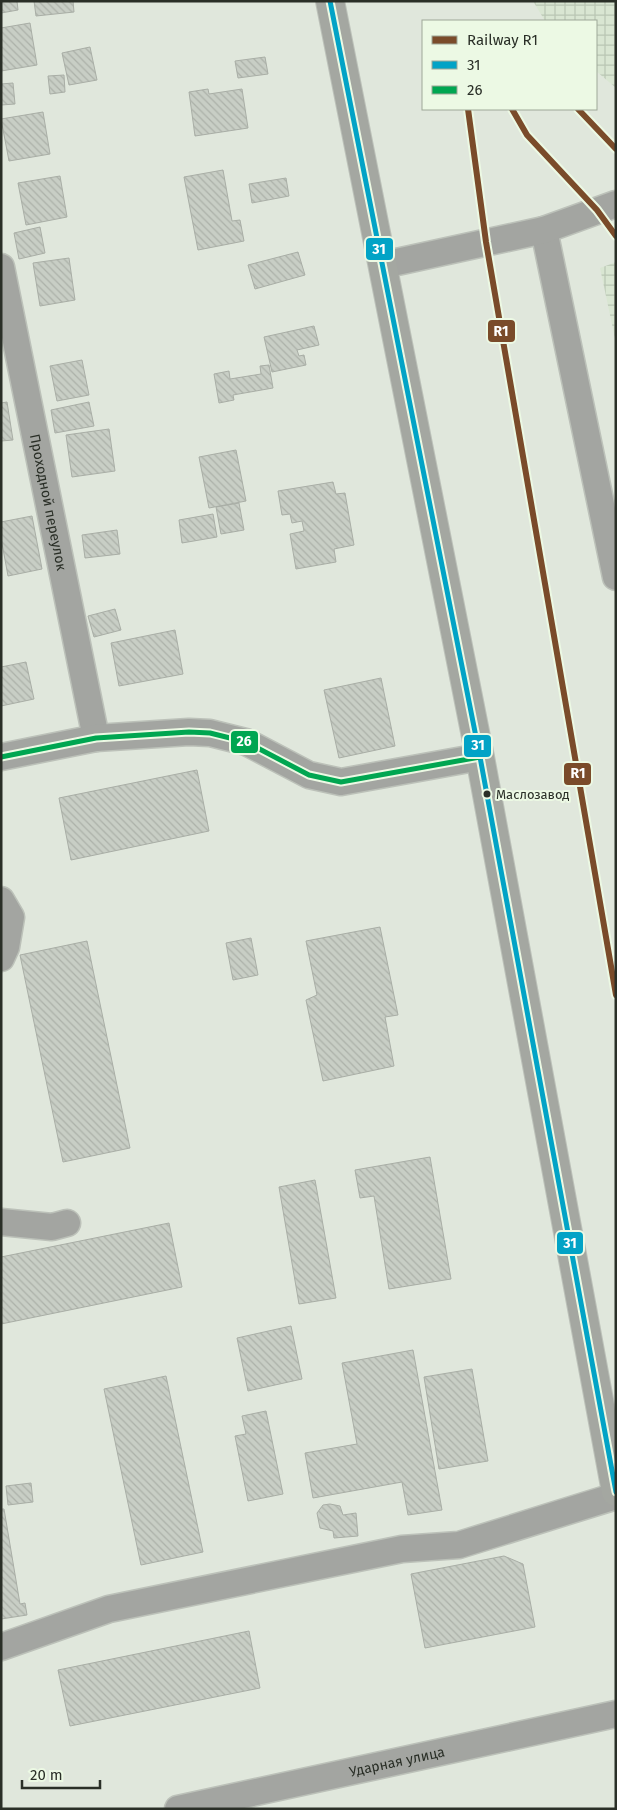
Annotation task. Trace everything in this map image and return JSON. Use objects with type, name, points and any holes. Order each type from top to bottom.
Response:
[{"type":"main road","points":[[330,1],[480,757],[616,1494]]},
{"type":"street","points":[[382,265],[544,230],[616,204]]},
{"type":"street","points":[[544,230],[616,577]]},
{"type":"street","name":"Проходной переулок","points":[[1,267],[96,738]]},
{"type":"street","points":[[1,757],[96,738],[189,732],[210,733],[246,742],[309,775],[342,782],[480,757]]},
{"type":"street","points":[[1,900],[11,917],[6,947],[1,958]]},
{"type":"street","points":[[1,1222],[52,1227],[67,1223]]},
{"type":"street","points":[[1,1647],[109,1609],[402,1549],[459,1544],[616,1494]]},
{"type":"street","name":"Ударная улица","points":[[178,1809],[616,1714]]},
{"type":"shaded area","points":[[533,1],[616,1],[616,88],[597,72],[597,20],[544,20]]},
{"type":"shaded area","points":[[616,262],[616,343],[600,268]]},
{"type":"building","points":[[1,1],[17,1],[18,10],[1,13]]},
{"type":"building","points":[[34,1],[73,1],[74,12],[36,16]]},
{"type":"building","points":[[30,23],[37,65],[1,71],[1,28]]},
{"type":"building","points":[[90,47],[97,80],[69,85],[62,53]]},
{"type":"building","points":[[265,57],[268,74],[238,78],[235,61]]},
{"type":"building","points":[[64,75],[65,92],[50,94],[48,76]]},
{"type":"building","points":[[13,83],[15,104],[1,105],[1,84]]},
{"type":"building","points":[[208,89],[209,94],[242,89],[248,128],[195,136],[189,92]]},
{"type":"building","points":[[43,112],[50,154],[9,161],[1,119]]},
{"type":"building","points":[[223,170],[232,221],[240,220],[244,241],[198,250],[184,177]]},
{"type":"building","points":[[60,176],[67,217],[26,225],[18,183]]},
{"type":"building","points":[[286,178],[289,196],[252,203],[249,184]]},
{"type":"building","points":[[40,227],[45,253],[19,259],[14,233]]},
{"type":"building","points":[[298,252],[305,275],[255,289],[248,265]]},
{"type":"building","points":[[69,258],[75,300],[40,306],[33,263]]},
{"type":"building","points":[[314,326],[319,345],[297,350],[299,356],[304,355],[306,365],[272,372],[264,337]]},
{"type":"building","points":[[82,360],[89,395],[57,401],[50,366]]},
{"type":"building","points":[[269,365],[273,388],[233,395],[234,400],[219,403],[214,374],[229,371],[230,379],[261,374],[260,366]]},
{"type":"building","points":[[7,402],[13,440],[1,441],[1,403]]},
{"type":"building","points":[[89,402],[94,426],[55,433],[51,410]]},
{"type":"building","points":[[109,429],[115,471],[72,477],[66,435]]},
{"type":"building","points":[[236,450],[246,501],[209,508],[199,457]]},
{"type":"building","points":[[333,482],[336,494],[345,493],[354,545],[334,549],[336,562],[296,569],[290,534],[304,531],[302,521],[292,523],[290,514],[282,515],[278,491]]},
{"type":"building","points":[[239,503],[244,530],[221,534],[216,507]]},
{"type":"building","points":[[213,514],[217,537],[182,543],[179,520]]},
{"type":"building","points":[[32,516],[42,569],[8,576],[1,538],[1,522]]},
{"type":"building","points":[[117,530],[120,554],[85,558],[82,535]]},
{"type":"building","points":[[115,609],[121,630],[94,637],[88,616]]},
{"type":"building","points":[[175,630],[183,674],[119,686],[111,643]]},
{"type":"building","points":[[26,662],[34,699],[1,706],[1,667]]},
{"type":"building","points":[[381,678],[395,746],[339,758],[324,690]]},
{"type":"building","points":[[197,770],[209,831],[71,860],[59,798]]},
{"type":"building","points":[[380,927],[398,1015],[385,1017],[394,1066],[323,1081],[306,1000],[317,995],[306,941]]},
{"type":"building","points":[[251,938],[258,975],[233,980],[226,943]]},
{"type":"building","points":[[87,941],[130,1148],[63,1162],[20,955]]},
{"type":"building","points":[[430,1157],[451,1279],[389,1289],[374,1196],[360,1198],[355,1170]]},
{"type":"building","points":[[315,1180],[336,1298],[299,1304],[279,1187]]},
{"type":"building","points":[[169,1223],[182,1287],[1,1324],[1,1257]]},
{"type":"building","points":[[291,1326],[302,1379],[248,1391],[237,1338]]},
{"type":"building","points":[[413,1350],[442,1510],[408,1515],[402,1482],[313,1498],[305,1453],[357,1444],[342,1363]]},
{"type":"building","points":[[472,1369],[488,1461],[439,1469],[424,1377]]},
{"type":"building","points":[[166,1376],[203,1552],[141,1565],[104,1389]]},
{"type":"building","points":[[266,1411],[283,1494],[248,1501],[235,1436],[246,1434],[242,1416]]},
{"type":"building","points":[[31,1483],[33,1502],[8,1505],[6,1486]]},
{"type":"building","points":[[323,1505],[340,1506],[343,1515],[356,1513],[358,1536],[334,1538],[333,1531],[320,1528],[317,1513]]},
{"type":"building","points":[[1,1509],[4,1509],[20,1604],[25,1603],[27,1615],[1,1619]]},
{"type":"building","points":[[504,1556],[523,1564],[535,1627],[425,1648],[411,1574]]},
{"type":"building","points":[[249,1631],[260,1688],[70,1726],[58,1670]]},
{"type":"rail line","name":"R1","points":[[468,110],[486,242],[616,995]]},
{"type":"rail line","name":"R1","points":[[513,110],[527,135],[597,210],[616,236]]},
{"type":"rail line","name":"R1","points":[[579,110],[616,149]]},
{"type":"transit line","name":"31","points":[[330,1],[480,757],[616,1492]]},
{"type":"transit line","name":"26","points":[[1,757],[96,738],[189,732],[210,733],[246,742],[309,775],[341,782],[480,757]]},
{"type":"place","name":"Маслозавод","points":[[487,794]]}]
